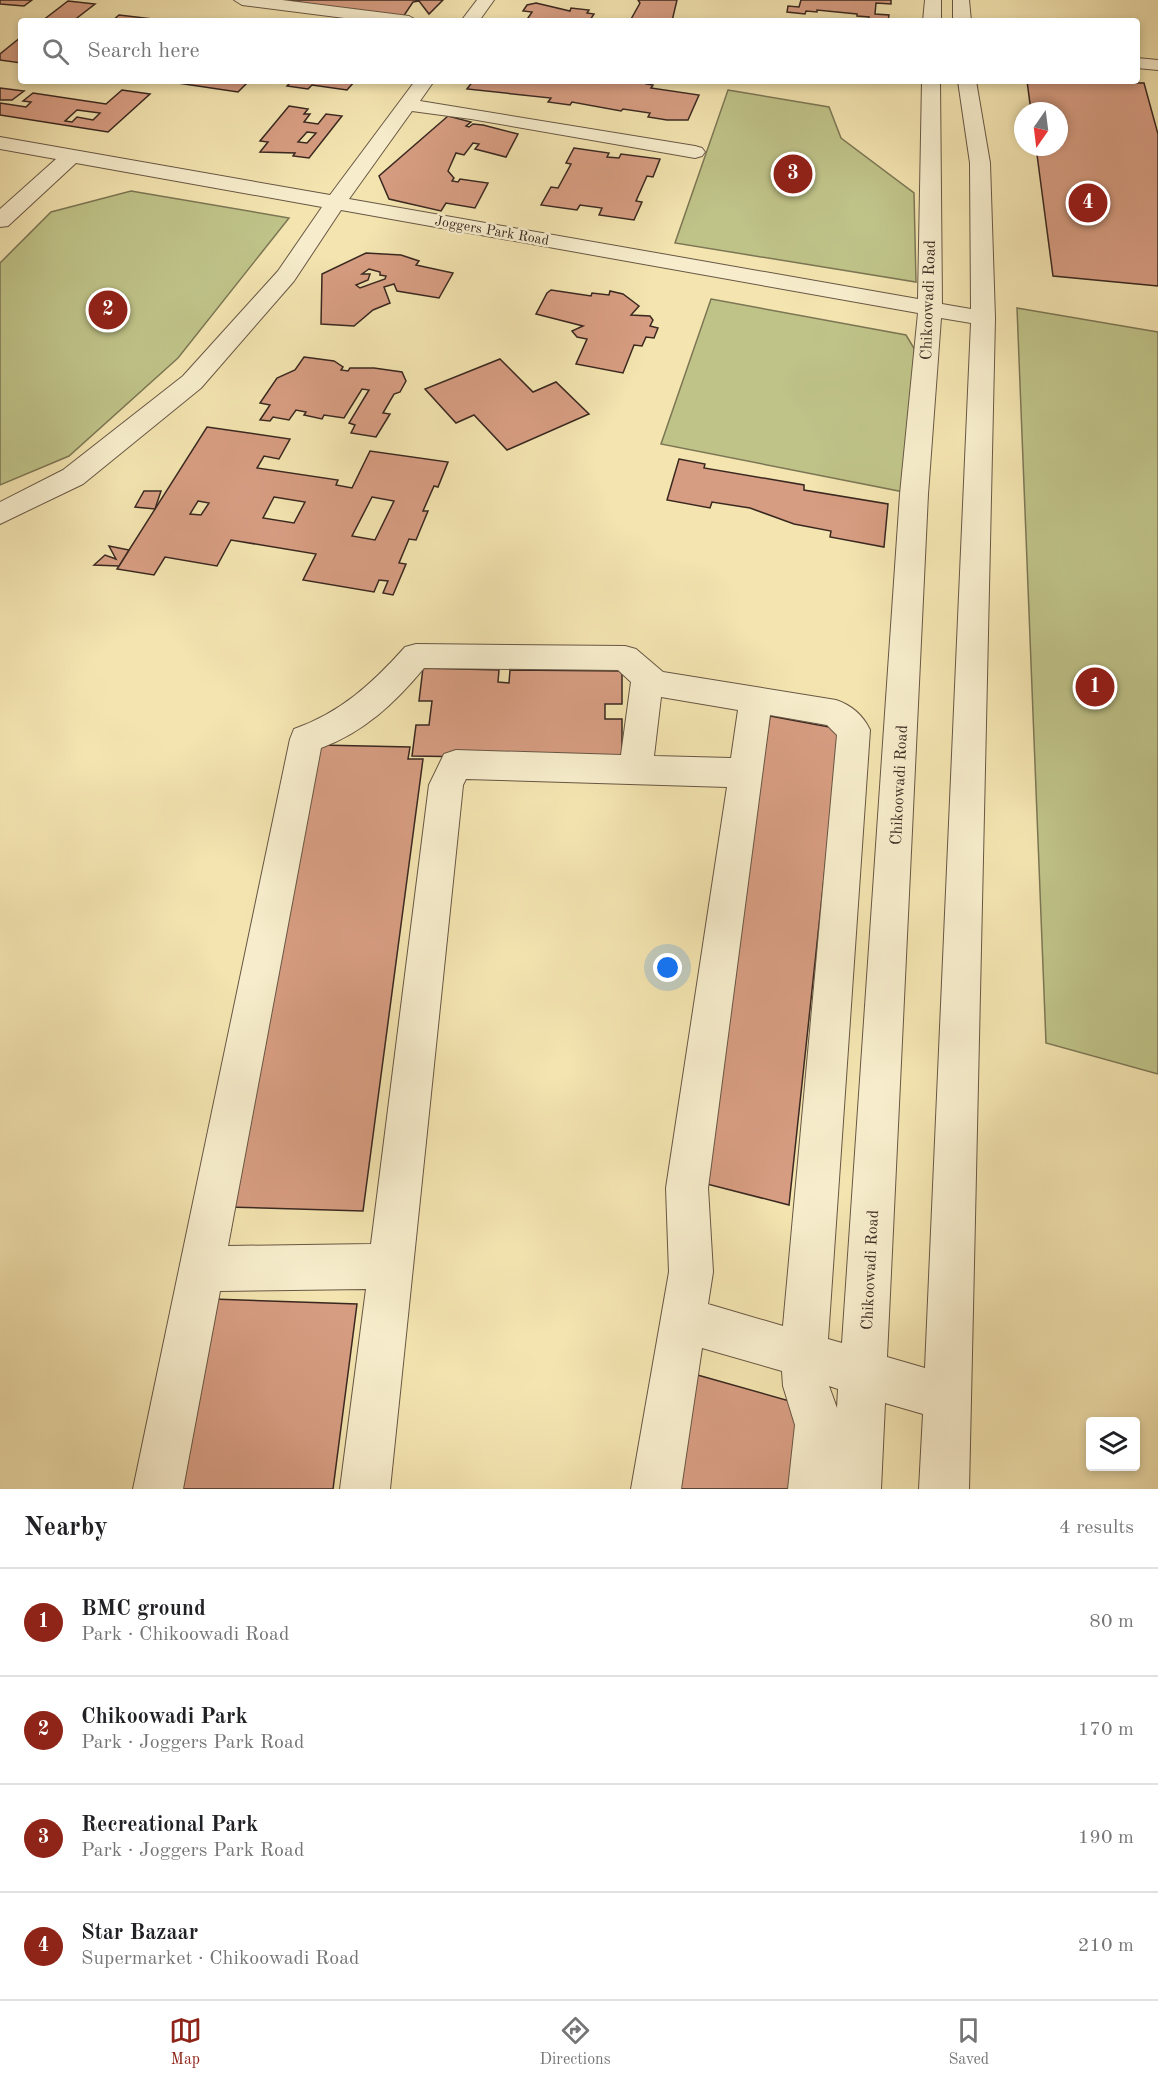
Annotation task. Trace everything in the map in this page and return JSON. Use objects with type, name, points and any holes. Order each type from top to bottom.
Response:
[{"type":"street","points":[[242,0],[386,18]]},
{"type":"street","points":[[472,18],[486,0]]},
{"type":"street","points":[[932,18],[933,0]]},
{"type":"street","points":[[961,0],[962,18]]},
{"type":"street","points":[[1140,63],[1158,65]]},
{"type":"street","points":[[0,514],[73,477],[192,382],[286,276],[337,201],[423,84]]},
{"type":"street","name":"Chikoowadi Road","points":[[856,1489],[914,495],[930,310],[931,84]]},
{"type":"street","points":[[944,1489],[983,318],[980,164],[967,84]]},
{"type":"street","points":[[407,105],[471,112],[694,152]]},
{"type":"street","name":"Joggers Park Road","points":[[0,143],[73,154],[983,318]]},
{"type":"street","points":[[0,221],[73,154]]},
{"type":"street","points":[[158,1489],[306,739],[341,726],[391,684],[416,657],[625,658],[655,682],[836,713],[854,730],[804,1353],[807,1386],[819,1425],[813,1489]]},
{"type":"street","points":[[636,770],[648,676]]},
{"type":"street","points":[[656,1489],[691,1272],[687,1188],[756,700]]},
{"type":"street","points":[[365,1489],[446,785],[456,764],[746,773]]},
{"type":"street","points":[[201,1269],[392,1266]]},
{"type":"street","points":[[683,1320],[804,1353],[863,1374],[947,1398]]},
{"type":"green space","points":[[728,90],[829,107],[841,138],[914,193],[916,282],[675,243]]},
{"type":"green space","points":[[131,191],[289,218],[178,358],[69,456],[0,485],[0,263],[51,212]]},
{"type":"green space","points":[[711,299],[906,335],[921,360],[914,494],[661,444]]},
{"type":"green space","points":[[1017,308],[1158,332],[1158,1074],[1046,1043]]},
{"type":"building","points":[[0,0],[32,0],[24,6],[0,4]]},
{"type":"building","points":[[283,0],[443,0],[429,14],[419,1],[413,2],[403,17]]},
{"type":"building","points":[[638,0],[677,0],[673,18],[632,18],[640,3]]},
{"type":"building","points":[[801,0],[891,0],[891,4],[876,3],[875,14],[889,15],[888,18],[869,18],[857,16],[857,14],[817,10],[817,12],[806,11],[805,14],[787,12],[788,6],[799,7]]},
{"type":"building","points":[[68,1],[95,4],[77,18],[46,18]]},
{"type":"building","points":[[536,3],[570,11],[571,8],[589,10],[587,13],[594,14],[591,18],[528,18],[532,12],[523,11],[527,5]]},
{"type":"building","points":[[119,15],[144,18],[116,18]]},
{"type":"building","points":[[18,39],[18,63],[0,60],[0,54]]},
{"type":"building","points":[[1144,83],[1158,134],[1158,286],[1053,276],[1037,156],[1068,156],[1068,102],[1030,102],[1027,84]]},
{"type":"building","points":[[184,84],[246,84],[238,92]]},
{"type":"building","points":[[289,84],[352,84],[347,90],[312,85],[308,89],[287,86]]},
{"type":"building","points":[[471,84],[646,84],[653,85],[651,88],[699,95],[688,120],[667,120],[648,117],[650,113],[623,109],[621,111],[572,102],[570,105],[548,102],[551,98],[467,89]]},
{"type":"building","points":[[0,88],[24,91],[12,100],[0,100]]},
{"type":"building","points":[[122,90],[150,94],[108,132],[0,115],[0,103],[26,107],[31,102],[23,101],[33,93],[106,104]],"holes":[[[77,110],[100,113],[93,120],[77,117],[72,122],[65,121]]]},
{"type":"building","points":[[289,106],[308,109],[304,114],[310,114],[304,122],[318,124],[326,114],[342,116],[309,158],[293,156],[295,153],[260,152],[268,142],[260,141]],"holes":[[[307,132],[316,133],[307,143],[298,142]]]},
{"type":"building","points":[[448,116],[471,122],[466,126],[469,127],[473,124],[483,125],[518,134],[506,157],[475,149],[479,144],[473,143],[464,155],[456,153],[448,171],[454,178],[452,181],[458,182],[460,179],[488,183],[475,208],[446,203],[441,211],[389,199],[379,176]]},
{"type":"building","points":[[574,148],[609,153],[607,157],[619,158],[621,154],[660,159],[653,177],[647,176],[636,201],[642,202],[634,220],[599,215],[602,208],[580,205],[577,210],[541,205],[551,187],[558,188],[571,164],[566,163]]},
{"type":"building","points":[[366,253],[401,255],[419,261],[416,265],[453,273],[439,298],[397,291],[394,284],[384,287],[390,303],[373,310],[354,326],[321,324],[322,274]],"holes":[[[369,269],[380,272],[380,275],[386,276],[385,279],[360,288],[356,285],[368,280],[370,274],[362,274]]]},
{"type":"building","points":[[551,290],[591,296],[592,293],[609,295],[610,291],[623,294],[639,306],[631,315],[650,316],[653,320],[650,326],[658,328],[654,338],[646,337],[642,346],[634,345],[623,373],[576,364],[587,339],[577,337],[572,331],[583,326],[536,314],[547,293]]},
{"type":"building","points":[[304,357],[334,361],[343,367],[341,370],[374,368],[402,372],[406,381],[400,392],[394,394],[383,413],[390,414],[376,437],[351,433],[355,425],[349,423],[369,390],[362,389],[344,418],[324,415],[322,419],[304,415],[306,412],[296,410],[289,420],[273,417],[270,421],[260,420],[270,405],[260,403],[277,378],[295,370]]},
{"type":"building","points":[[500,359],[533,392],[556,382],[589,414],[507,450],[474,415],[456,423],[425,389]]},
{"type":"building","points":[[207,427],[290,439],[279,459],[264,456],[257,468],[338,480],[336,485],[352,488],[370,451],[448,462],[438,487],[434,486],[423,511],[428,511],[416,540],[409,539],[399,563],[406,564],[393,595],[383,593],[388,581],[379,580],[374,592],[303,580],[316,554],[231,540],[217,566],[165,557],[154,575],[117,569]],"holes":[[[274,497],[305,502],[294,523],[263,518]],[[372,497],[394,501],[375,540],[352,536]],[[198,501],[209,503],[201,515],[190,514]]]},
{"type":"building","points":[[679,459],[705,464],[704,468],[804,485],[804,490],[888,504],[884,547],[830,537],[831,531],[794,524],[750,508],[712,502],[710,508],[667,500]]},
{"type":"building","points":[[144,491],[161,491],[155,509],[135,507]]},
{"type":"building","points":[[109,546],[129,550],[119,566],[94,565],[105,555],[116,559]]},
{"type":"building","points":[[423,668],[499,670],[498,682],[509,683],[510,670],[622,671],[622,704],[605,704],[605,719],[622,719],[622,759],[412,756],[416,725],[429,725],[432,701],[419,701]]},
{"type":"building","points":[[770,716],[840,729],[789,1205],[699,1182]]},
{"type":"building","points":[[320,745],[410,747],[408,759],[423,759],[363,1211],[227,1207]]},
{"type":"building","points":[[212,1299],[357,1304],[333,1489],[174,1489]]},
{"type":"building","points":[[694,1374],[800,1404],[792,1489],[677,1489]]},
{"type":"place","name":"Recreational Park","points":[[793,174]]},
{"type":"place","name":"Star Bazaar","points":[[1088,203]]},
{"type":"place","name":"Chikoowadi Park","points":[[108,310]]},
{"type":"place","name":"BMC ground","points":[[1095,687]]}]
